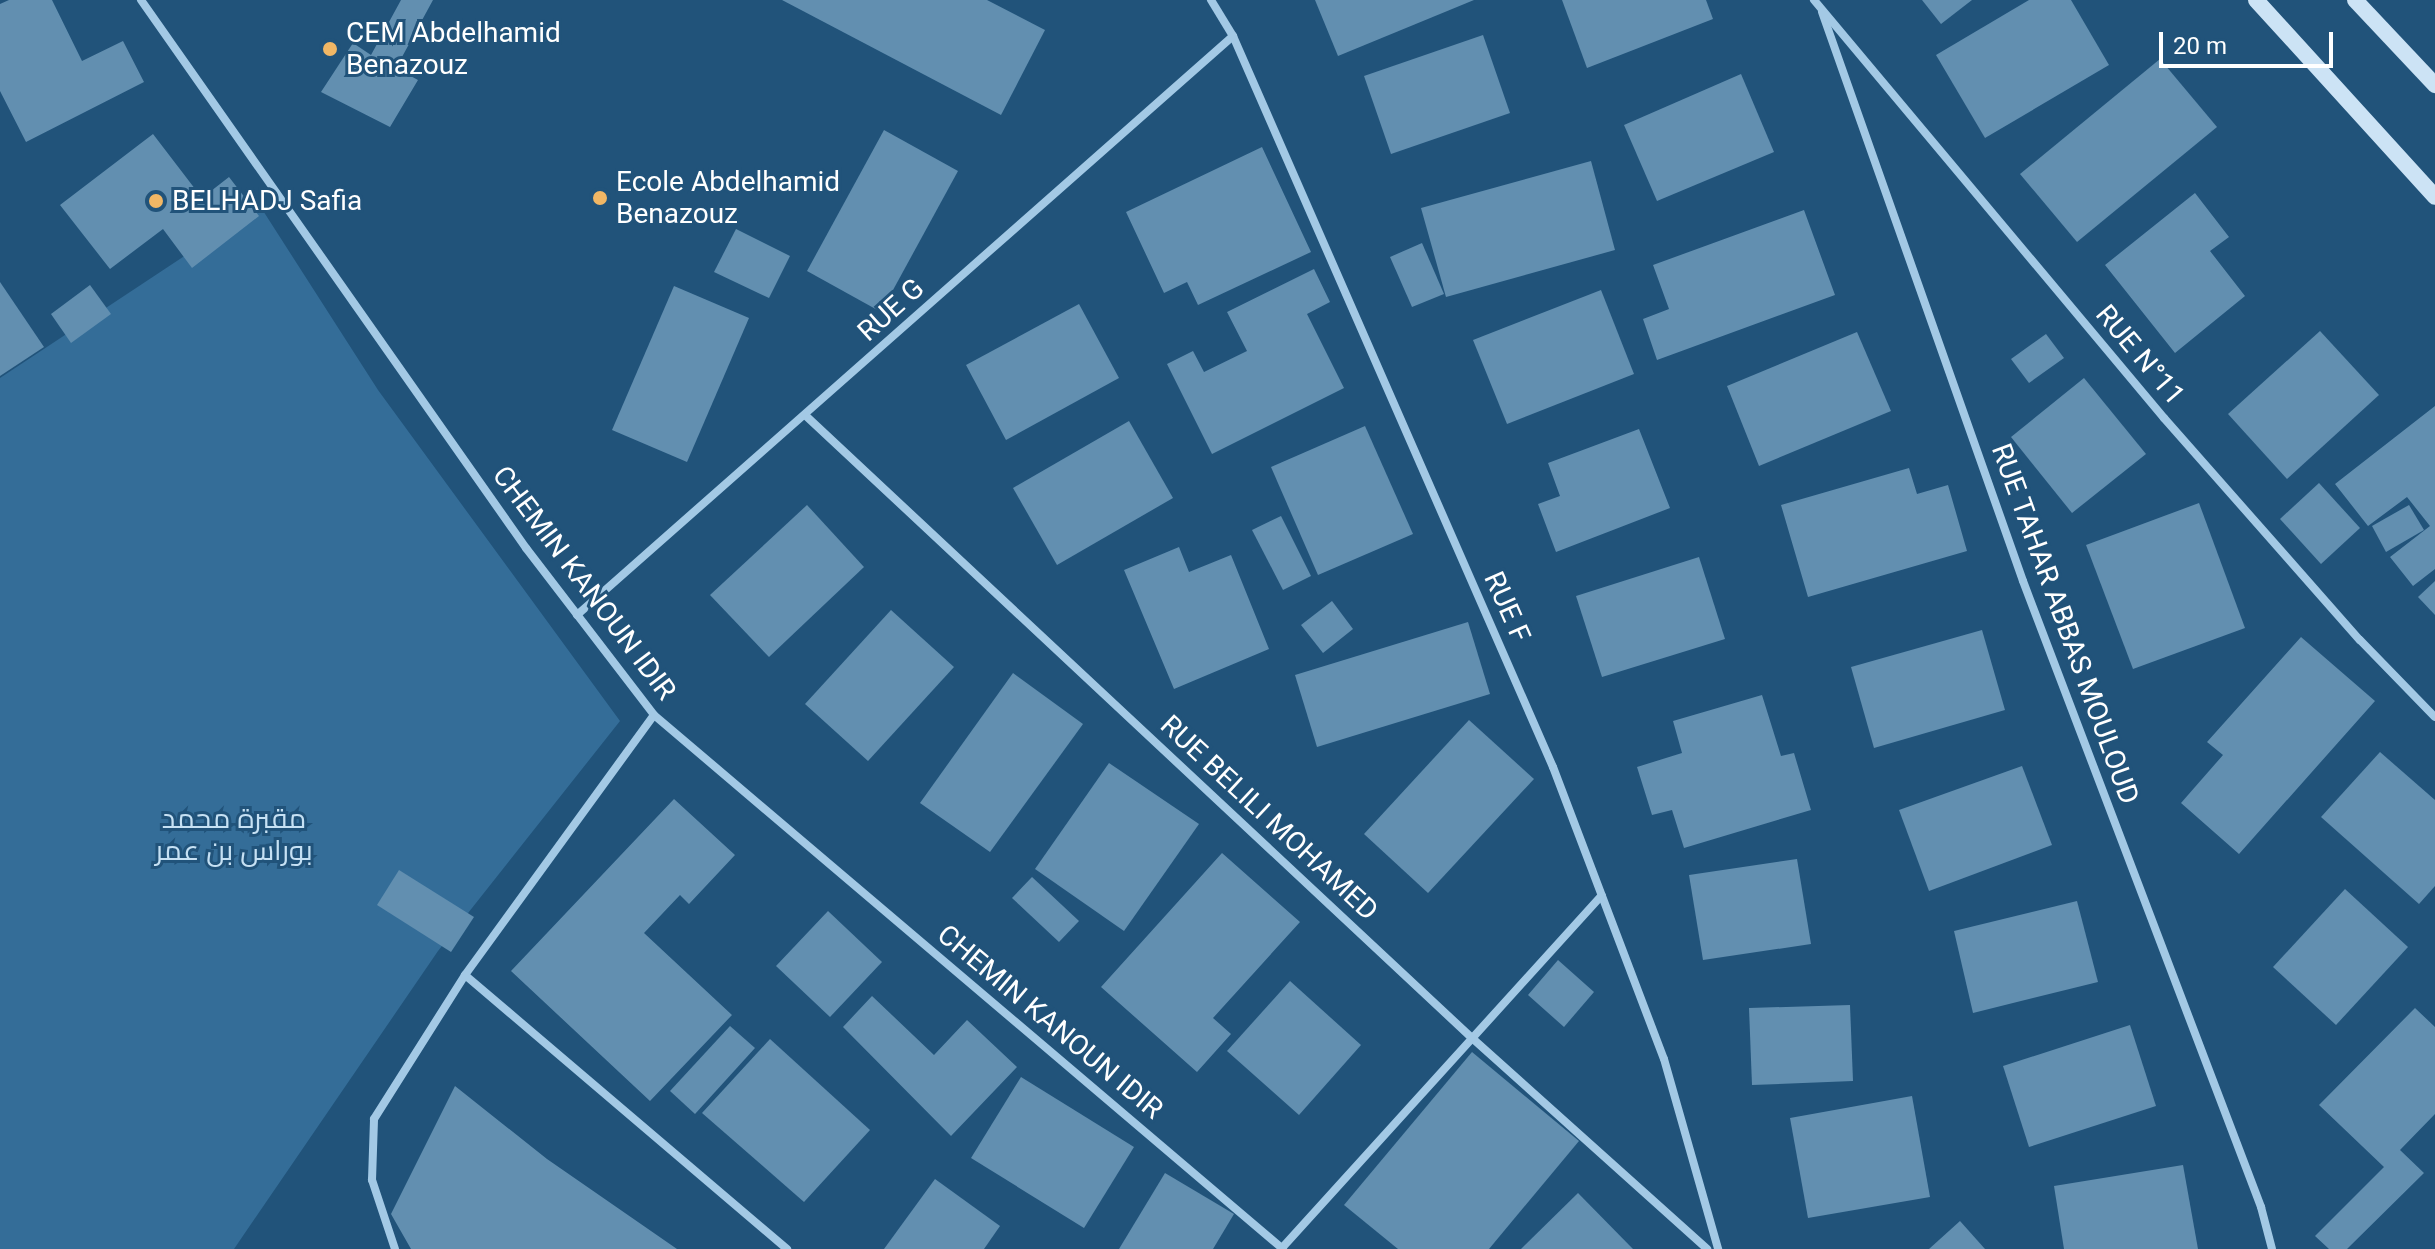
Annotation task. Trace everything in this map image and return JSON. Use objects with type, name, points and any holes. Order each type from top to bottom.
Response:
[{"type":"main road","points":[[2256,0],[2435,197]]},
{"type":"main road","points":[[2355,0],[2435,85]]},
{"type":"street","name":"CHEMIN KANOUN IDIR","points":[[141,0],[577,615],[654,715],[1282,1248]]},
{"type":"street","name":"RUE F","points":[[1211,0],[1233,36],[1553,767],[1664,1059],[1718,1249]]},
{"type":"street","points":[[1814,0],[1822,12]]},
{"type":"street","name":"RUE N°11","points":[[1822,12],[2164,418],[2360,640],[2435,717]]},
{"type":"street","name":"RUE TAHAR ABBAS MOULOUD","points":[[1822,12],[2023,581],[2261,1207],[2272,1249]]},
{"type":"street","name":"RUE G","points":[[577,615],[1233,36]]},
{"type":"street","name":"RUE BELILI MOHAMED","points":[[805,415],[1472,1038],[1707,1249]]},
{"type":"street","points":[[395,1249],[372,1180],[374,1119],[465,975],[654,715]]},
{"type":"street","points":[[1282,1248],[1602,895]]},
{"type":"street","points":[[465,975],[787,1249]]},
{"type":"green space","name":"مقبرة محمد بوراس بن عمر","points":[[260,206],[378,390],[620,721],[438,951],[234,1249],[0,1249],[0,378]]},
{"type":"building","points":[[9,0],[52,0],[82,61],[123,41],[144,82],[26,142],[0,91],[0,4]]},
{"type":"building","points":[[401,0],[433,0],[396,68],[418,80],[390,127],[321,92],[353,43],[371,55]]},
{"type":"building","points":[[782,0],[987,0],[1045,30],[1001,115]]},
{"type":"building","points":[[1315,0],[1474,0],[1338,56]]},
{"type":"building","points":[[1562,0],[1706,0],[1713,19],[1587,68]]},
{"type":"building","points":[[1922,0],[1972,0],[1941,24]]},
{"type":"building","points":[[2029,0],[2071,0],[2109,65],[1985,138],[1936,55]]},
{"type":"building","points":[[1483,35],[1510,113],[1391,154],[1364,76]]},
{"type":"building","points":[[2160,59],[2217,127],[2077,242],[2020,174]]},
{"type":"building","points":[[1741,74],[1774,152],[1657,201],[1624,125]]},
{"type":"building","points":[[884,130],[958,171],[881,312],[807,271]]},
{"type":"building","name":"BELHADJ Safia","points":[[153,134],[202,198],[229,177],[259,216],[192,268],[163,229],[110,269],[60,205]]},
{"type":"building","points":[[1262,147],[1311,252],[1198,305],[1187,282],[1164,293],[1126,212]]},
{"type":"building","points":[[1591,161],[1615,250],[1446,297],[1421,208]]},
{"type":"building","points":[[2195,193],[2229,237],[2210,251],[2245,296],[2175,353],[2105,265]]},
{"type":"building","points":[[1804,210],[1835,295],[1657,360],[1643,319],[1669,309],[1653,265]]},
{"type":"building","points":[[736,229],[790,256],[769,298],[714,272]]},
{"type":"building","points":[[1422,243],[1444,294],[1412,307],[1390,257]]},
{"type":"building","points":[[1314,269],[1330,302],[1307,314],[1344,388],[1212,454],[1167,364],[1193,351],[1204,372],[1247,351],[1227,312]]},
{"type":"building","points":[[0,282],[44,347],[0,376]]},
{"type":"building","points":[[90,285],[111,314],[71,343],[51,314]]},
{"type":"building","points":[[674,286],[749,318],[687,462],[612,430]]},
{"type":"building","points":[[1601,290],[1634,374],[1507,424],[1473,340]]},
{"type":"building","points":[[1079,304],[1119,378],[1006,440],[966,365]]},
{"type":"building","points":[[2320,331],[2379,395],[2287,479],[2228,414]]},
{"type":"building","points":[[1857,332],[1891,411],[1759,466],[1727,386]]},
{"type":"building","points":[[2046,334],[2064,358],[2029,383],[2011,359]]},
{"type":"building","points":[[2084,378],[2146,454],[2072,513],[2011,437]]},
{"type":"building","points":[[2435,406],[2435,569],[2413,586],[2390,557],[2430,526],[2407,497],[2368,526],[2335,484]]},
{"type":"building","points":[[1129,421],[1173,498],[1057,565],[1013,488]]},
{"type":"building","points":[[1365,426],[1413,534],[1318,575],[1271,467]]},
{"type":"building","points":[[1639,429],[1670,508],[1556,552],[1538,504],[1560,496],[1548,463]]},
{"type":"building","points":[[1909,468],[1917,494],[1948,485],[1967,551],[1808,597],[1781,505]]},
{"type":"building","points":[[2319,483],[2360,528],[2321,564],[2280,519]]},
{"type":"building","points":[[2199,503],[2245,628],[2133,669],[2086,545]]},
{"type":"building","points":[[807,505],[864,567],[769,657],[710,595]]},
{"type":"building","points":[[2409,505],[2424,530],[2386,552],[2372,526]]},
{"type":"building","points":[[1281,516],[1311,576],[1283,590],[1252,530]]},
{"type":"building","points":[[1179,547],[1189,572],[1231,555],[1269,649],[1174,689],[1124,570]]},
{"type":"building","points":[[1699,557],[1725,639],[1602,677],[1576,596]]},
{"type":"building","points":[[2435,581],[2435,615],[2418,597]]},
{"type":"building","points":[[1332,601],[1353,629],[1323,653],[1301,625]]},
{"type":"building","points":[[891,610],[954,667],[868,761],[805,704]]},
{"type":"building","points":[[1468,622],[1490,694],[1317,747],[1295,675]]},
{"type":"building","points":[[1982,630],[2005,710],[1874,748],[1851,667]]},
{"type":"building","points":[[2301,637],[2375,701],[2239,854],[2181,803],[2223,755],[2207,742]]},
{"type":"building","points":[[1013,673],[1083,724],[990,852],[920,803]]},
{"type":"building","points":[[1762,695],[1781,756],[1794,753],[1811,810],[1684,848],[1672,810],[1652,815],[1637,767],[1682,753],[1673,721]]},
{"type":"building","points":[[1469,720],[1534,779],[1428,893],[1364,834]]},
{"type":"building","points":[[2380,752],[2435,800],[2435,886],[2419,904],[2321,817]]},
{"type":"building","points":[[1109,763],[1199,824],[1124,931],[1035,869]]},
{"type":"building","points":[[2022,766],[2052,845],[1929,891],[1899,810]]},
{"type":"building","points":[[674,799],[735,855],[689,904],[680,895],[644,933],[732,1015],[650,1101],[511,971]]},
{"type":"building","points":[[1222,853],[1300,922],[1213,1018],[1231,1034],[1197,1072],[1101,987]]},
{"type":"building","points":[[1797,859],[1811,944],[1703,960],[1689,875]]},
{"type":"building","points":[[399,870],[474,917],[451,952],[377,905]]},
{"type":"building","points":[[1032,877],[1079,921],[1059,942],[1012,898]]},
{"type":"building","points":[[2345,889],[2408,947],[2336,1025],[2273,967]]},
{"type":"building","points":[[2077,901],[2098,982],[1973,1013],[1954,931]]},
{"type":"building","points":[[828,911],[882,962],[830,1017],[776,966]]},
{"type":"building","points":[[1558,960],[1594,992],[1564,1027],[1528,995]]},
{"type":"building","points":[[1290,981],[1361,1045],[1299,1115],[1227,1051]]},
{"type":"building","points":[[872,996],[934,1055],[967,1020],[1017,1067],[951,1136],[843,1027]]},
{"type":"building","points":[[1850,1005],[1853,1081],[1752,1085],[1749,1008]]},
{"type":"building","points":[[2415,1008],[2435,1027],[2435,1114],[2400,1150],[2424,1173],[2347,1249],[2329,1249],[2315,1236],[2384,1167],[2319,1105]]},
{"type":"building","points":[[2130,1025],[2156,1106],[2029,1147],[2003,1066]]},
{"type":"building","points":[[730,1026],[755,1048],[695,1114],[670,1091]]},
{"type":"building","points":[[770,1039],[870,1130],[804,1202],[702,1113]]},
{"type":"building","points":[[1472,1052],[1579,1141],[1489,1249],[1398,1249],[1344,1205]]},
{"type":"building","points":[[1021,1077],[1134,1147],[1084,1228],[971,1158]]},
{"type":"building","points":[[455,1086],[547,1159],[677,1249],[411,1249],[391,1214]]},
{"type":"building","points":[[1912,1096],[1930,1197],[1808,1218],[1790,1118]]},
{"type":"building","points":[[2183,1165],[2198,1249],[2064,1249],[2054,1186]]},
{"type":"building","points":[[1165,1173],[1234,1214],[1213,1249],[1119,1249]]},
{"type":"building","points":[[935,1179],[1000,1226],[984,1249],[884,1249]]},
{"type":"building","points":[[1578,1193],[1633,1249],[1521,1249]]},
{"type":"building","points":[[1960,1221],[1985,1249],[1929,1249]]},
{"type":"place","name":"CEM Abdelhamid Benazouz","points":[[330,49]]},
{"type":"place","name":"Ecole Abdelhamid Benazouz","points":[[600,198]]},
{"type":"place","name":"BELHADJ Safia","points":[[156,201]]}]
